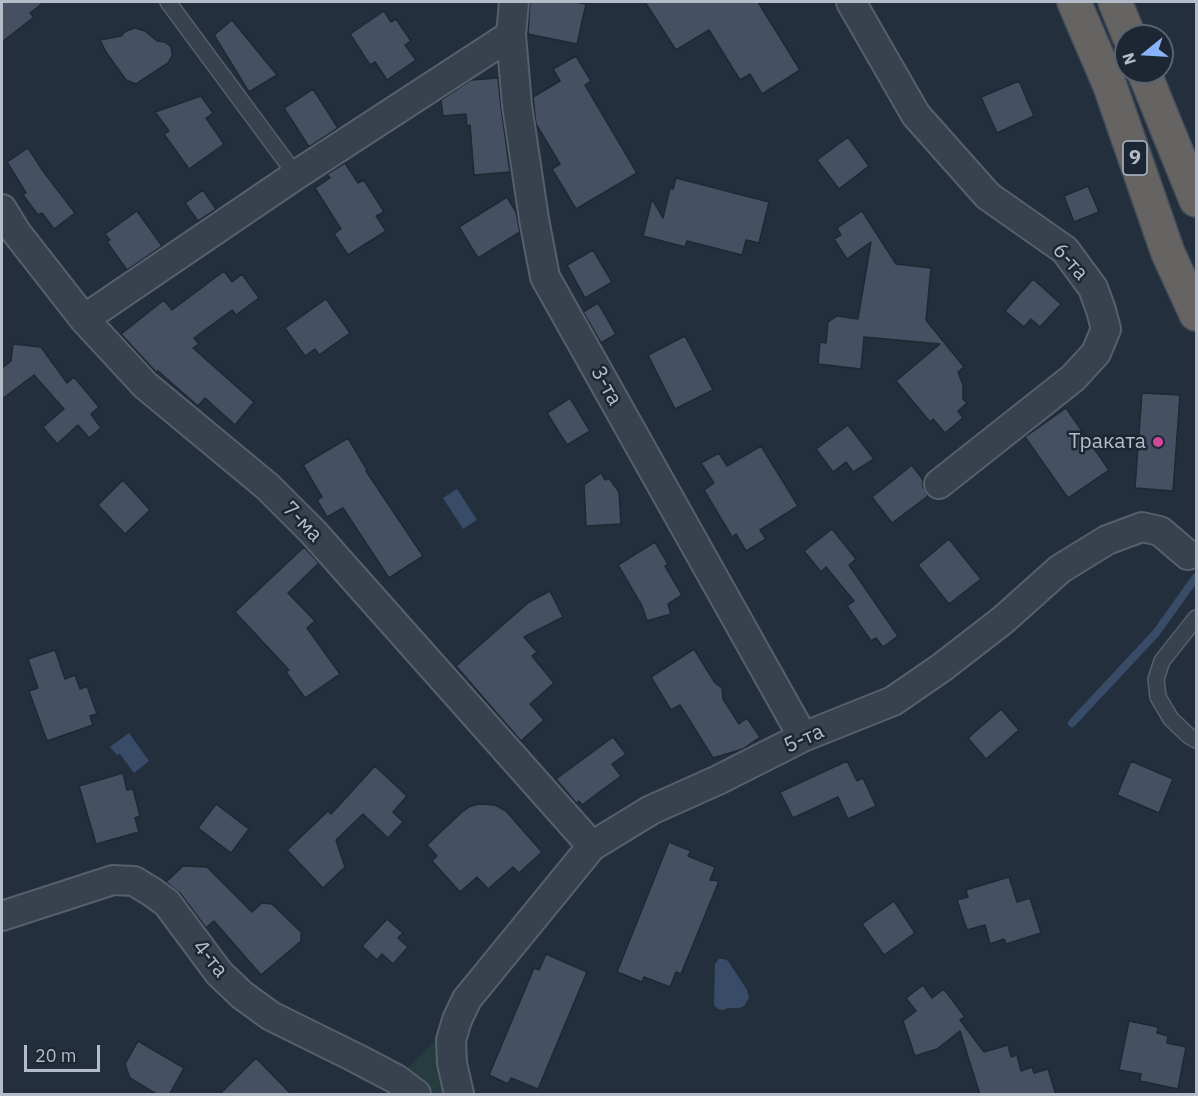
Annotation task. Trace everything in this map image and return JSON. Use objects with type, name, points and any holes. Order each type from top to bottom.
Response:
[{"type":"highway","name":"9","points":[[1074,2],[1110,86],[1168,253],[1197,314]]},
{"type":"highway","points":[[1115,2],[1124,24]]},
{"type":"highway","name":"9","points":[[1149,84],[1197,200]]},
{"type":"street","name":"3-та","points":[[514,2],[511,35],[517,105],[545,277],[803,737]]},
{"type":"street","name":"6-та","points":[[851,2],[916,115],[988,196],[1065,250],[1093,288],[1106,329],[1096,352],[1073,378],[939,484]]},
{"type":"street","points":[[84,319],[296,175],[511,35]]},
{"type":"street","name":"7-ма","points":[[2,209],[16,232],[84,319],[145,385],[268,487],[305,525],[592,846]]},
{"type":"street","name":"5-та","points":[[459,1095],[452,1063],[451,1040],[456,1020],[466,999],[592,846],[651,810],[718,780],[803,737],[893,701],[941,668],[1003,620],[1060,568],[1107,540],[1142,527],[1160,531],[1188,555]]},
{"type":"street","name":"4-та","points":[[2,916],[113,879],[134,881],[167,903],[219,973],[242,995],[271,1016],[396,1079],[416,1095]]},
{"type":"lane","points":[[168,2],[296,175]]},
{"type":"lane","points":[[1197,618],[1162,661],[1156,680],[1158,697],[1171,719],[1189,736],[1197,740]]},
{"type":"green space","points":[[457,1020],[459,1094],[416,1094],[396,1079]]},
{"type":"water","points":[[457,489],[477,520],[463,529],[443,498]]},
{"type":"water","points":[[129,733],[149,761],[134,773],[120,754],[117,755],[110,747]]},
{"type":"water","points":[[719,959],[728,961],[747,990],[749,998],[744,1006],[723,1010],[714,1005],[715,964]]},
{"type":"building","points":[[2,2],[44,2],[30,13],[34,17],[2,42]]},
{"type":"building","points":[[530,2],[586,4],[577,44],[528,34]]},
{"type":"building","points":[[645,2],[758,2],[800,70],[762,94],[750,74],[740,80],[709,30],[676,50]]},
{"type":"building","points":[[384,11],[391,22],[396,19],[411,41],[405,45],[416,60],[387,80],[375,62],[370,65],[350,34]]},
{"type":"building","points":[[232,20],[277,75],[249,92],[214,35]]},
{"type":"building","points":[[135,28],[145,31],[157,41],[165,42],[171,47],[172,52],[168,63],[136,84],[126,80],[100,40],[121,36],[126,31]]},
{"type":"building","points":[[576,56],[591,81],[585,85],[637,173],[576,209],[552,169],[560,164],[536,124],[533,97],[560,81],[553,69]]},
{"type":"building","points":[[498,78],[510,172],[474,175],[470,125],[467,126],[466,114],[443,116],[441,100],[471,80]]},
{"type":"building","points":[[1019,81],[1034,116],[997,133],[981,97]]},
{"type":"building","points":[[313,89],[338,128],[309,147],[284,108]]},
{"type":"building","points":[[201,96],[213,113],[206,118],[224,144],[189,169],[164,134],[169,131],[155,112]]},
{"type":"building","points":[[848,137],[869,166],[839,189],[817,160]]},
{"type":"building","points":[[28,148],[75,213],[54,229],[42,213],[38,215],[23,195],[26,193],[7,162]]},
{"type":"building","points":[[345,163],[358,183],[364,180],[384,212],[376,216],[386,231],[348,255],[334,234],[341,229],[315,188],[330,178],[327,174]]},
{"type":"building","points":[[676,178],[769,202],[759,243],[746,240],[742,255],[687,241],[685,247],[643,236],[652,199],[663,218],[670,188],[673,189]]},
{"type":"building","points":[[1088,186],[1099,212],[1074,222],[1064,196]]},
{"type":"building","points":[[203,190],[216,209],[198,221],[185,203]]},
{"type":"building","points":[[507,197],[516,212],[520,232],[478,258],[459,227]]},
{"type":"building","points":[[137,211],[162,246],[127,270],[107,242],[110,240],[105,234]]},
{"type":"building","points":[[862,211],[896,264],[931,268],[926,320],[964,367],[958,372],[963,385],[963,399],[967,403],[958,411],[963,418],[945,433],[933,419],[930,422],[896,381],[940,344],[864,337],[861,369],[818,364],[820,342],[826,343],[828,322],[837,316],[858,319],[871,242],[847,259],[834,239],[841,235],[837,228]]},
{"type":"building","points":[[593,250],[612,282],[585,298],[567,265]]},
{"type":"building","points":[[224,271],[232,282],[242,274],[259,298],[236,315],[232,310],[194,338],[199,344],[193,348],[254,402],[235,425],[205,398],[198,406],[158,371],[156,372],[121,334],[164,300],[172,310]]},
{"type":"building","points":[[1033,279],[1061,304],[1040,327],[1031,319],[1024,327],[1005,311]]},
{"type":"building","points":[[326,299],[350,333],[319,355],[315,349],[305,356],[285,328]]},
{"type":"building","points":[[598,303],[616,334],[601,343],[583,312]]},
{"type":"building","points":[[685,336],[713,390],[675,409],[648,355]]},
{"type":"building","points":[[13,344],[41,347],[67,383],[74,377],[99,407],[91,414],[101,428],[89,438],[78,425],[57,444],[43,427],[64,409],[34,375],[2,399],[2,368],[11,361]]},
{"type":"building","name":"Траката","points":[[1142,393],[1180,395],[1173,491],[1135,488]]},
{"type":"building","points":[[570,398],[590,431],[567,445],[547,413]]},
{"type":"building","points":[[1066,408],[1109,470],[1068,498],[1025,437]]},
{"type":"building","points":[[848,425],[874,459],[853,472],[846,462],[833,472],[816,449]]},
{"type":"building","points":[[348,438],[366,471],[423,556],[389,578],[343,508],[327,517],[317,500],[322,497],[303,465]]},
{"type":"building","points":[[761,446],[798,506],[760,530],[766,539],[746,551],[736,534],[732,537],[704,490],[714,483],[701,463],[719,453],[727,466]]},
{"type":"building","points":[[912,465],[923,480],[923,487],[928,496],[892,523],[872,497]]},
{"type":"building","points":[[601,473],[605,480],[609,478],[619,492],[621,524],[586,526],[584,485]]},
{"type":"building","points":[[123,480],[150,510],[125,534],[98,505]]},
{"type":"building","points":[[832,529],[856,559],[849,565],[898,636],[883,647],[876,638],[871,641],[847,606],[854,601],[826,567],[821,572],[804,551]]},
{"type":"building","points":[[949,539],[981,579],[949,604],[918,565]]},
{"type":"building","points":[[655,542],[668,564],[665,566],[682,595],[668,604],[671,614],[647,621],[642,606],[618,565]]},
{"type":"building","points":[[304,547],[319,563],[288,593],[315,621],[307,628],[340,674],[305,698],[286,672],[289,670],[235,612]]},
{"type":"building","points":[[550,591],[563,617],[524,637],[537,652],[532,656],[554,683],[530,704],[544,720],[521,741],[456,666],[529,602]]},
{"type":"building","points":[[694,649],[715,683],[722,688],[723,699],[739,724],[747,718],[760,737],[743,749],[713,758],[680,705],[671,710],[651,677]]},
{"type":"building","points":[[55,650],[65,679],[75,675],[80,689],[87,686],[97,714],[90,716],[93,725],[47,741],[29,691],[38,688],[28,659]]},
{"type":"building","points":[[1001,709],[1019,730],[986,759],[968,738]]},
{"type":"building","points":[[613,737],[626,754],[612,764],[621,776],[582,805],[579,801],[576,803],[556,779]]},
{"type":"building","points":[[847,761],[857,781],[863,778],[876,806],[848,819],[838,797],[793,818],[780,792]]},
{"type":"building","points":[[1131,761],[1173,779],[1159,813],[1117,795]]},
{"type":"building","points":[[375,766],[407,796],[393,812],[403,822],[388,838],[363,814],[336,840],[345,867],[323,888],[287,850],[328,811],[331,814]]},
{"type":"building","points":[[123,773],[127,790],[133,789],[140,816],[135,818],[139,832],[96,844],[79,786]]},
{"type":"building","points":[[216,804],[249,829],[231,853],[198,828]]},
{"type":"building","points":[[478,804],[495,805],[506,811],[542,852],[519,873],[513,867],[488,889],[477,877],[460,892],[432,861],[437,856],[427,845],[462,812]]},
{"type":"building","points":[[669,842],[691,851],[688,856],[715,867],[710,880],[719,881],[681,974],[676,972],[670,987],[644,977],[642,982],[617,972]]},
{"type":"building","points":[[183,866],[207,867],[252,912],[262,903],[272,904],[301,932],[301,941],[261,975],[214,921],[206,928],[180,893],[166,882]]},
{"type":"building","points":[[1009,877],[1017,902],[1030,898],[1041,933],[1006,944],[1004,939],[990,944],[985,925],[967,930],[957,900],[968,897],[966,890]]},
{"type":"building","points":[[894,901],[915,933],[884,955],[862,924]]},
{"type":"building","points":[[387,919],[403,933],[398,938],[408,947],[393,964],[382,954],[377,960],[362,946]]},
{"type":"building","points":[[546,954],[587,972],[538,1089],[511,1078],[508,1084],[489,1075],[534,968],[539,970]]},
{"type":"building","points":[[923,985],[932,998],[944,989],[965,1017],[960,1020],[984,1052],[1008,1045],[1011,1057],[1017,1055],[1021,1071],[1032,1067],[1034,1073],[1048,1069],[1056,1095],[980,1095],[960,1031],[937,1049],[915,1056],[903,1021],[916,1011],[906,998]]},
{"type":"building","points":[[1129,1021],[1158,1027],[1157,1033],[1168,1036],[1167,1043],[1186,1047],[1178,1089],[1140,1081],[1141,1074],[1119,1070]]},
{"type":"building","points":[[138,1041],[184,1068],[169,1095],[158,1095],[130,1078],[125,1064]]},
{"type":"building","points":[[256,1058],[292,1095],[219,1095]]},
{"type":"waterway","points":[[1072,723],[1156,633],[1196,577]]},
{"type":"place","name":"Траката","points":[[1158,442]]}]
